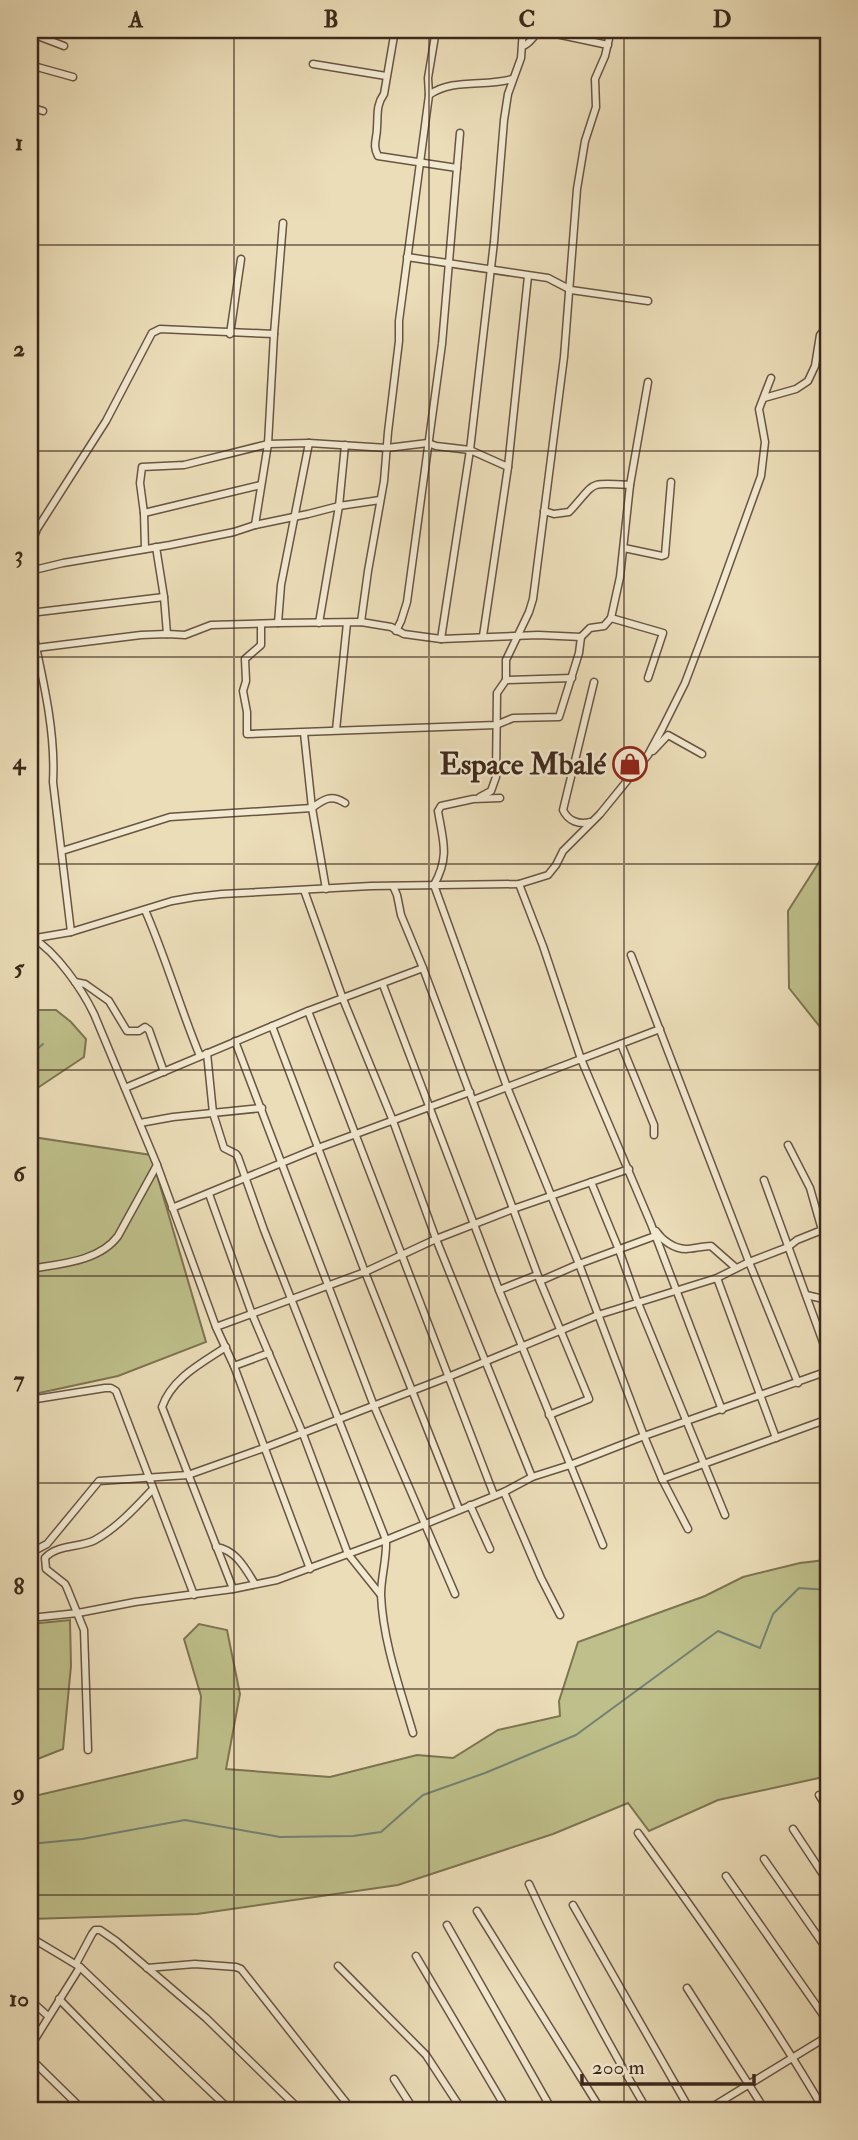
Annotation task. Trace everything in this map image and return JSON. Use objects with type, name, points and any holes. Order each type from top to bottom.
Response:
[{"type":"street","points":[[395,30],[384,94],[377,108],[375,152],[377,156],[457,168]]},
{"type":"street","points":[[361,622],[387,448],[407,257],[436,30]]},
{"type":"street","points":[[441,639],[470,450],[491,269],[504,120],[512,79],[521,58],[523,30]]},
{"type":"street","points":[[473,799],[491,791],[495,783],[498,692],[506,680],[505,663],[533,599],[564,357],[577,189],[585,141],[596,107],[595,79],[611,30]]},
{"type":"street","points":[[523,46],[536,33],[542,31],[608,45]]},
{"type":"street","points":[[30,33],[64,46]]},
{"type":"street","points":[[313,64],[386,76]]},
{"type":"street","points":[[30,65],[73,77]]},
{"type":"street","points":[[429,95],[447,86],[512,79]]},
{"type":"street","points":[[30,107],[43,111]]},
{"type":"street","points":[[396,631],[407,603],[442,344],[460,133]]},
{"type":"street","points":[[255,525],[268,444],[283,223]]},
{"type":"street","points":[[407,257],[548,278],[571,290],[648,301]]},
{"type":"street","points":[[230,334],[240,259]]},
{"type":"street","points":[[483,636],[508,467],[528,276]]},
{"type":"street","points":[[764,398],[796,389],[808,381],[815,366],[820,335],[828,325]]},
{"type":"street","points":[[30,547],[37,529],[106,421],[152,333],[160,329],[274,334]]},
{"type":"street","points":[[648,755],[685,683],[757,488],[765,448],[759,410],[771,378]]},
{"type":"street","points":[[261,624],[261,645],[245,659],[246,681],[243,691],[247,734],[496,725],[513,718],[559,717],[581,638],[590,628],[604,626],[611,618],[648,382]]},
{"type":"street","points":[[145,549],[140,483],[142,467],[184,465],[268,444],[309,443],[387,448],[428,443],[470,450],[508,467]]},
{"type":"street","points":[[278,623],[281,586],[309,443]]},
{"type":"street","points":[[319,623],[339,506],[345,445]]},
{"type":"street","points":[[624,548],[665,555],[671,482]]},
{"type":"street","points":[[544,511],[554,514],[569,512],[588,489],[597,483],[630,485]]},
{"type":"street","points":[[144,513],[261,485]]},
{"type":"street","points":[[30,571],[234,532],[339,506],[380,500]]},
{"type":"street","points":[[156,547],[167,634]]},
{"type":"street","points":[[30,613],[164,597]]},
{"type":"street","points":[[611,618],[663,633],[648,678]]},
{"type":"street","points":[[30,619],[55,759],[53,782],[71,932]]},
{"type":"street","points":[[36,648],[190,634],[211,625],[278,623],[361,622],[391,627],[404,634],[441,639],[519,635],[581,638]]},
{"type":"street","points":[[336,730],[347,623]]},
{"type":"street","points":[[506,680],[572,678]]},
{"type":"street","points":[[592,822],[583,824],[574,821],[563,810],[594,682]]},
{"type":"street","points":[[304,733],[312,808],[326,889]]},
{"type":"street","points":[[31,938],[71,932],[172,901],[222,894],[393,886],[519,884],[548,874],[563,851],[668,735],[702,754]]},
{"type":"street","points":[[62,851],[170,817],[312,808],[325,798],[333,797],[345,803]]},
{"type":"street","points":[[500,798],[444,804],[438,811],[445,841],[442,870],[434,885],[507,1087],[552,1195],[644,1436],[662,1479],[688,1528]]},
{"type":"street","points":[[519,884],[582,1059],[651,1224],[722,1410]]},
{"type":"street","points":[[393,886],[401,915],[424,968],[559,1331],[589,1399],[549,1415]]},
{"type":"street","points":[[304,890],[436,1239],[532,1477]]},
{"type":"street","points":[[145,910],[200,1056]]},
{"type":"street","points":[[31,938],[51,951],[86,998],[157,1165],[310,1569]]},
{"type":"street","points":[[631,955],[798,1382]]},
{"type":"street","points":[[125,1088],[272,1026],[424,968]]},
{"type":"street","points":[[75,982],[85,984],[109,1001],[127,1031],[139,1031],[145,1027],[149,1030],[164,1072]]},
{"type":"street","points":[[383,985],[499,1290],[603,1545]]},
{"type":"street","points":[[308,1012],[494,1495]]},
{"type":"street","points":[[272,1026],[459,1509]]},
{"type":"street","points":[[473,1100],[660,1029]]},
{"type":"street","points":[[235,1041],[374,1406],[455,1594]]},
{"type":"street","points":[[621,1044],[654,1125],[654,1135]]},
{"type":"street","points":[[207,1053],[213,1112],[224,1148],[236,1154],[386,1540],[381,1596],[385,1630],[414,1733]]},
{"type":"street","points":[[173,1208],[318,1148],[470,1092]]},
{"type":"street","points":[[140,1123],[262,1108]]},
{"type":"street","points":[[30,1553],[47,1544],[99,1481],[188,1475],[303,1434],[598,1315],[717,1278],[822,1230],[810,1188],[788,1144]]},
{"type":"street","points":[[30,1269],[83,1258],[112,1243],[157,1165]]},
{"type":"street","points":[[216,1326],[365,1272],[436,1239],[513,1209],[629,1169]]},
{"type":"street","points":[[764,1180],[828,1356]]},
{"type":"street","points":[[591,1182],[725,1515]]},
{"type":"street","points":[[209,1194],[252,1314],[303,1434],[348,1554],[381,1596]]},
{"type":"street","points":[[651,1224],[661,1239],[671,1245],[687,1249],[711,1246],[736,1268]]},
{"type":"street","points":[[499,1290],[655,1236]]},
{"type":"street","points":[[717,1278],[776,1438]]},
{"type":"street","points":[[806,1295],[828,1300]]},
{"type":"street","points":[[226,1348],[182,1378],[163,1404],[233,1589]]},
{"type":"street","points":[[233,1366],[269,1353]]},
{"type":"street","points":[[30,1618],[78,1614],[135,1602],[233,1589],[277,1580],[386,1540],[503,1492],[532,1477],[828,1371]]},
{"type":"street","points":[[30,1400],[105,1388],[114,1389],[194,1595]]},
{"type":"street","points":[[662,1479],[828,1419]]},
{"type":"street","points":[[88,1750],[83,1630],[65,1584],[46,1569],[44,1561],[46,1556],[57,1550],[87,1544],[103,1535],[153,1489]]},
{"type":"street","points":[[503,1492],[560,1615]]},
{"type":"street","points":[[470,1505],[490,1549]]},
{"type":"street","points":[[216,1547],[236,1557],[255,1584]]},
{"type":"street","points":[[819,1795],[828,1809]]},
{"type":"street","points":[[793,1829],[828,1882]]},
{"type":"street","points":[[638,1833],[717,1942],[793,2057],[824,2110]]},
{"type":"street","points":[[764,1859],[828,1951]]},
{"type":"street","points":[[726,1876],[828,2022]]},
{"type":"street","points":[[529,1884],[612,2052],[647,2110]]},
{"type":"street","points":[[573,1905],[690,2110]]},
{"type":"street","points":[[477,1911],[601,2110]]},
{"type":"street","points":[[447,1925],[552,2110]]},
{"type":"street","points":[[30,2047],[78,1965],[95,1930],[100,1930],[206,2018],[300,2110]]},
{"type":"street","points":[[30,1937],[78,1965],[230,2110]]},
{"type":"street","points":[[416,1956],[507,2110]]},
{"type":"street","points":[[146,1968],[195,1964],[241,1969],[352,2110]]},
{"type":"street","points":[[338,1966],[426,2055],[462,2110]]},
{"type":"street","points":[[687,1988],[765,2110]]},
{"type":"street","points":[[59,1998],[168,2110]]},
{"type":"street","points":[[30,2000],[48,2016]]},
{"type":"street","points":[[706,2110],[828,2036]]},
{"type":"street","points":[[30,2058],[83,2110]]},
{"type":"street","points":[[394,2079],[414,2110]]},
{"type":"green space","points":[[828,848],[828,1037],[789,988],[788,911]]},
{"type":"green space","points":[[30,1010],[56,1010],[86,1039],[84,1057],[30,1093]]},
{"type":"green space","points":[[30,1131],[33,1137],[151,1155],[206,1342],[118,1376],[30,1395]]},
{"type":"green space","points":[[825,1560],[828,1562],[828,1776],[718,1800],[649,1831],[628,1803],[553,1834],[398,1885],[197,1914],[30,1919],[30,1797],[197,1758],[201,1696],[184,1639],[199,1624],[227,1630],[240,1694],[226,1769],[330,1777],[417,1755],[453,1758],[498,1730],[560,1716],[559,1701],[578,1642],[705,1596],[743,1577],[800,1563]]},
{"type":"green space","points":[[70,1620],[71,1666],[63,1749],[30,1762],[30,1624]]},
{"type":"waterway","points":[[828,928],[824,943],[822,990],[828,997]]},
{"type":"waterway","points":[[30,1055],[43,1044]]},
{"type":"waterway","points":[[30,1842],[82,1839],[185,1820],[280,1837],[353,1836],[381,1832],[423,1795],[485,1773],[576,1735],[718,1631],[760,1648],[773,1614],[799,1588],[828,1590]]},
{"type":"place","name":"Espace Mbalé","points":[[630,764]]}]
